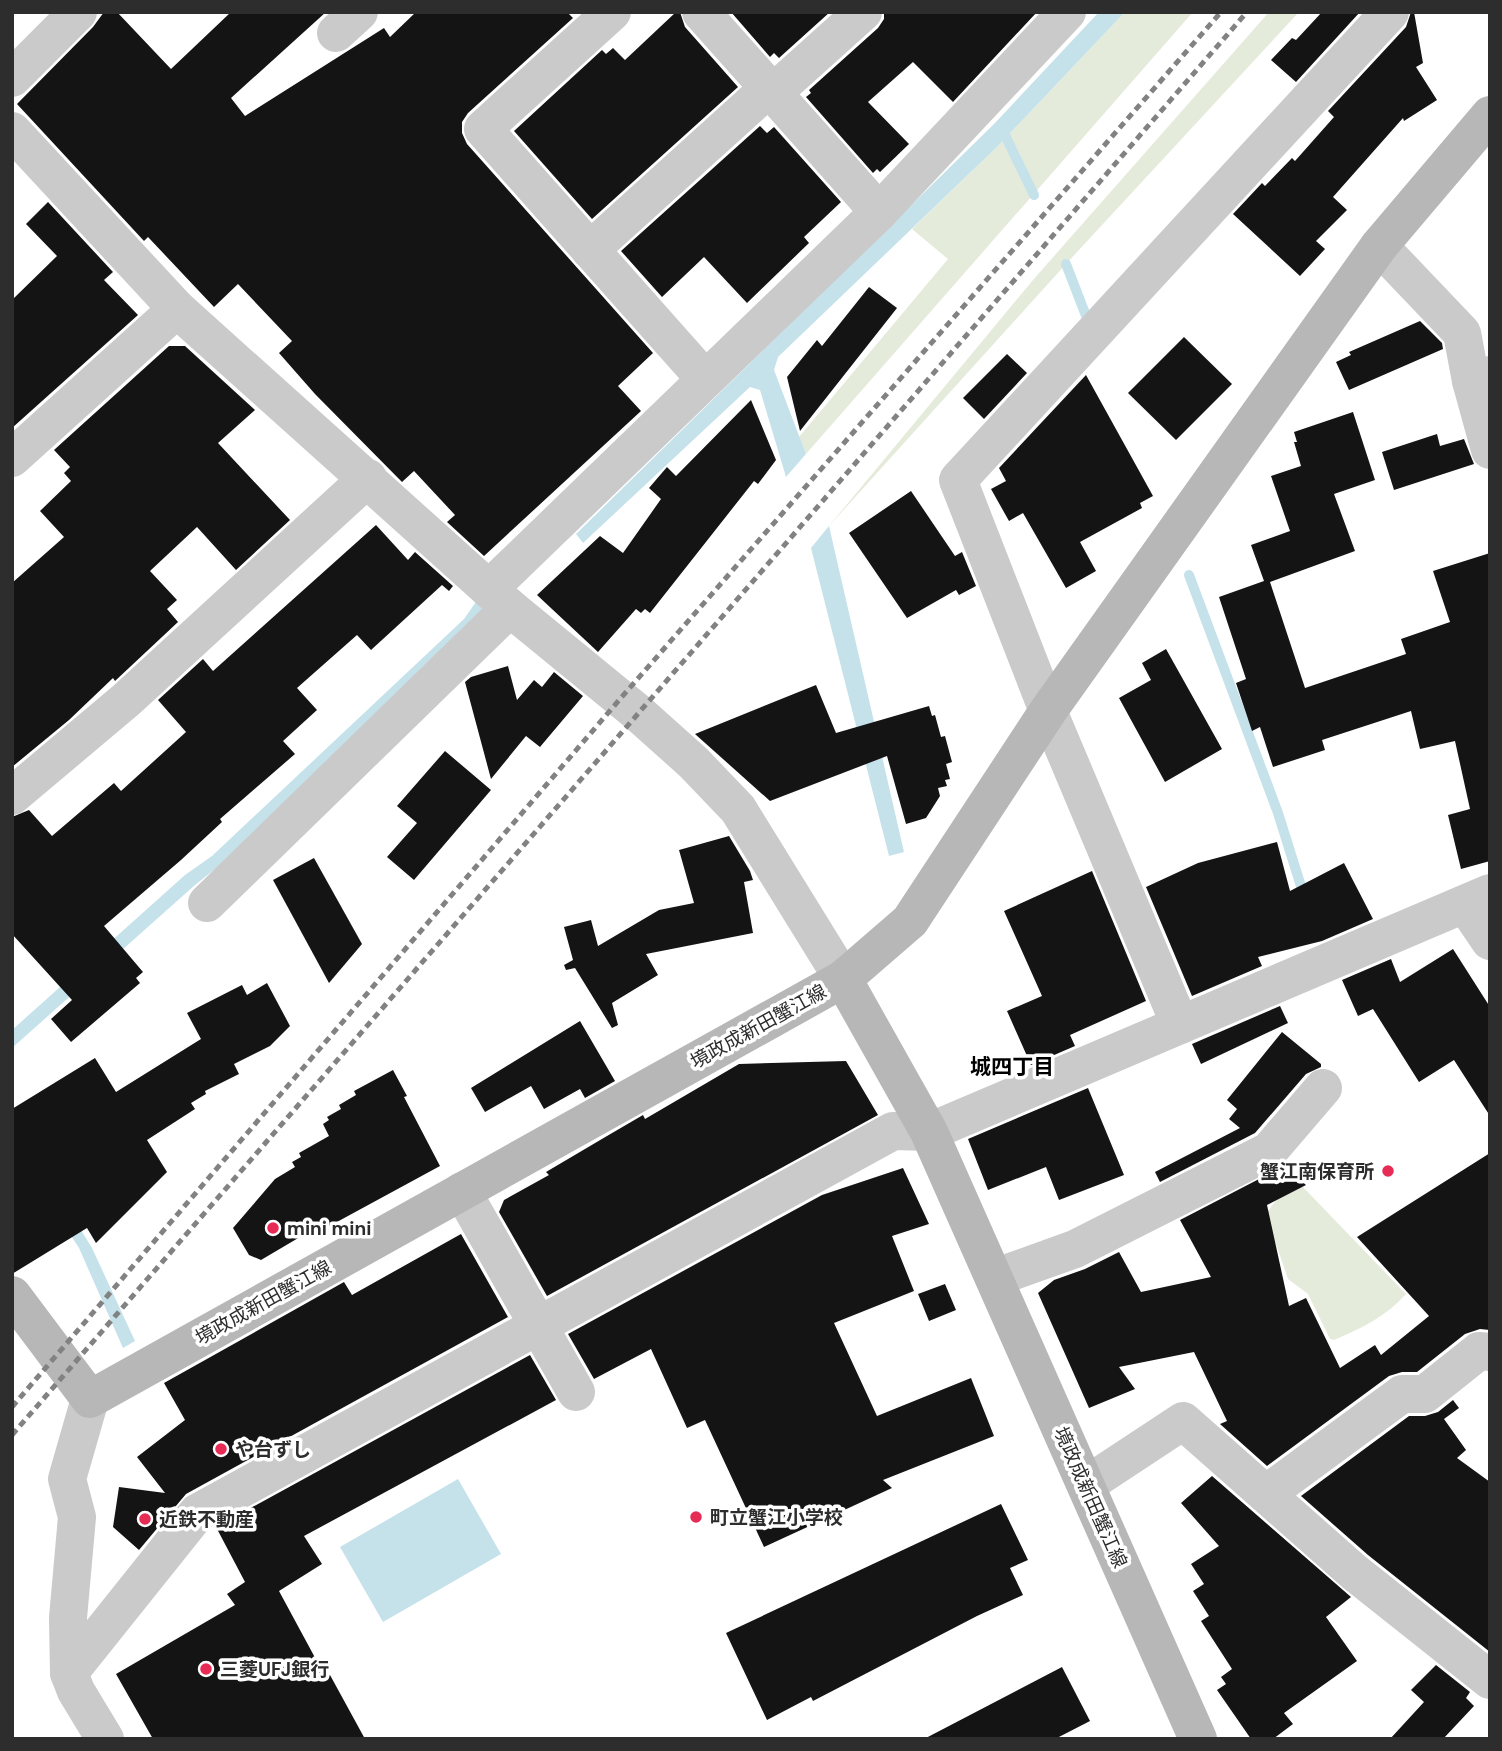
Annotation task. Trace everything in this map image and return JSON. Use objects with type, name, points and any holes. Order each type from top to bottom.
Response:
[{"type":"main road","points":[[843,979],[910,920],[1048,711],[1379,246],[1490,115]]},
{"type":"main road","name":"境政成新田蟹江線","points":[[90,1399],[843,979],[929,1132],[1198,1739]]},
{"type":"main road","points":[[12,1296],[90,1399]]},
{"type":"street","points":[[12,78],[78,12]]},
{"type":"street","points":[[612,12],[483,129],[705,379]]},
{"type":"street","points":[[701,12],[879,212]]},
{"type":"street","points":[[590,250],[863,12]]},
{"type":"street","points":[[207,904],[705,379],[879,212],[1067,12]]},
{"type":"street","points":[[1180,1026],[1048,711],[958,480],[1390,12]]},
{"type":"street","points":[[12,131],[177,309],[500,598],[670,741],[738,809],[843,979]]},
{"type":"street","points":[[1379,246],[1462,333],[1481,378],[1490,450]]},
{"type":"street","points":[[12,458],[177,309]]},
{"type":"street","points":[[12,796],[126,700],[368,478]]},
{"type":"street","points":[[69,1673],[197,1513],[893,1131],[929,1132],[1478,899],[1490,941]]},
{"type":"street","points":[[994,1278],[1075,1250],[1269,1151],[1324,1088]]},
{"type":"street","points":[[462,1191],[576,1392]]},
{"type":"street","points":[[1266,1494],[1402,1394],[1425,1394],[1479,1352],[1490,1352]]},
{"type":"street","points":[[90,1399],[67,1479],[77,1517],[68,1618],[69,1673],[76,1691],[104,1739]]},
{"type":"street","points":[[1086,1485],[1183,1421],[1354,1572],[1490,1680]]},
{"type":"green space","points":[[1125,12],[1193,12],[806,454],[799,437],[948,259],[912,229],[996,148]]},
{"type":"green space","points":[[1269,12],[1299,12],[829,526],[1033,280]]},
{"type":"green space","points":[[1302,1186],[1406,1294],[1382,1315],[1334,1340],[1330,1339],[1308,1294],[1288,1279],[1266,1215],[1281,1196]]},
{"type":"water","points":[[1099,12],[1125,12],[996,148],[778,357],[774,370],[806,454],[786,477],[760,390],[750,387],[583,543],[576,534],[994,124]]},
{"type":"water","points":[[829,526],[904,852],[889,856],[811,548]]},
{"type":"water","points":[[478,599],[492,611],[239,850],[195,885],[12,1048],[12,1030],[185,875],[212,856],[464,619]]},
{"type":"water","points":[[29,1146],[92,1248],[135,1341],[123,1348],[79,1248],[17,1154]]},
{"type":"water","points":[[458,1479],[501,1554],[383,1622],[340,1547]]},
{"type":"building","points":[[104,12],[117,12],[171,69],[231,12],[326,12],[231,98],[245,116],[384,28],[390,37],[416,12],[567,12],[573,18],[468,113],[462,122],[462,133],[467,144],[653,353],[618,386],[641,411],[484,556],[447,522],[455,515],[414,471],[402,482],[315,394],[279,353],[292,341],[238,284],[214,307],[148,237],[144,241],[17,104],[93,27]]},
{"type":"building","points":[[676,12],[680,12],[685,27],[738,87],[592,219],[514,131],[602,50],[606,54],[613,48],[625,60]]},
{"type":"building","points":[[731,12],[830,12],[779,58],[774,53],[770,57]]},
{"type":"building","points":[[884,12],[1037,12],[953,102],[913,62],[868,102],[909,144],[880,172],[877,169],[873,173],[806,97],[811,93],[809,90],[878,28],[884,19]]},
{"type":"building","points":[[1322,12],[1360,12],[1296,82],[1271,60],[1292,38],[1296,40]]},
{"type":"building","points":[[1411,12],[1414,12],[1423,63],[1416,67],[1437,100],[1404,121],[1403,118],[1333,197],[1347,210],[1316,241],[1325,249],[1300,276],[1233,214],[1262,183],[1265,186],[1292,158],[1295,161],[1334,117],[1328,111],[1406,27]]},
{"type":"building","points":[[760,126],[767,133],[774,127],[841,202],[804,237],[809,243],[747,303],[704,257],[662,297],[621,251]]},
{"type":"building","points":[[48,202],[113,272],[104,280],[138,315],[12,428],[12,300],[57,256],[26,224]]},
{"type":"building","points":[[869,287],[897,308],[800,431],[787,377],[817,340],[822,346]]},
{"type":"building","points":[[1420,321],[1442,343],[1443,349],[1349,390],[1336,362],[1351,355],[1349,352]]},
{"type":"building","points":[[1184,337],[1232,384],[1176,440],[1128,393]]},
{"type":"building","points":[[169,346],[185,346],[255,410],[218,443],[290,520],[236,570],[197,527],[150,571],[177,600],[167,609],[178,622],[115,681],[113,678],[69,720],[12,767],[12,583],[64,537],[40,511],[71,481],[64,473],[70,467],[54,450]]},
{"type":"building","points":[[1007,354],[1027,373],[984,419],[963,398]]},
{"type":"building","points":[[1086,375],[1153,496],[1140,503],[1142,508],[1080,542],[1096,571],[1066,588],[1023,513],[1009,521],[991,489],[1006,481],[999,468]]},
{"type":"building","points":[[751,400],[776,460],[758,484],[754,481],[650,613],[645,609],[641,613],[636,609],[598,652],[537,595],[600,536],[623,553],[661,499],[649,488],[667,467],[676,476]]},
{"type":"building","points":[[1353,412],[1375,480],[1334,494],[1355,551],[1270,582],[1305,688],[1406,654],[1401,639],[1450,622],[1433,571],[1490,553],[1490,861],[1461,869],[1448,815],[1470,809],[1455,741],[1420,749],[1411,711],[1322,740],[1325,750],[1273,767],[1260,727],[1252,731],[1236,683],[1246,679],[1219,597],[1264,581],[1251,545],[1290,531],[1271,476],[1301,466],[1294,432]]},
{"type":"building","points":[[1437,434],[1440,446],[1464,439],[1474,464],[1394,490],[1382,452]]},
{"type":"building","points":[[911,491],[955,556],[962,552],[976,586],[959,595],[956,590],[907,618],[849,533]]},
{"type":"building","points":[[376,525],[408,560],[415,552],[453,586],[449,591],[442,585],[371,650],[357,635],[297,688],[317,710],[283,741],[295,754],[220,819],[222,822],[181,860],[104,926],[143,972],[136,978],[140,983],[71,1042],[51,1019],[72,1000],[12,934],[12,817],[29,810],[52,836],[114,783],[121,791],[186,732],[158,700],[203,659],[213,671]]},
{"type":"building","points":[[1166,649],[1222,749],[1165,782],[1119,698],[1151,680],[1142,663]]},
{"type":"building","points":[[508,666],[517,700],[534,680],[542,687],[554,672],[583,696],[540,747],[526,736],[491,779],[465,682],[471,677]]},
{"type":"building","points":[[816,685],[836,733],[929,706],[932,716],[935,715],[941,737],[945,736],[952,762],[946,764],[950,779],[945,780],[947,786],[938,788],[940,796],[926,818],[906,824],[887,756],[770,801],[695,734]]},
{"type":"building","points":[[445,751],[491,790],[414,880],[387,857],[417,823],[397,806]]},
{"type":"building","points":[[729,836],[753,880],[744,882],[753,933],[646,954],[658,975],[612,1003],[618,1025],[612,1028],[575,968],[566,970],[564,965],[573,960],[564,927],[591,920],[598,946],[659,910],[694,903],[679,850]]},
{"type":"building","points":[[1277,842],[1290,891],[1344,863],[1373,919],[1322,941],[1258,957],[1262,966],[1192,996],[1146,887],[1198,863]]},
{"type":"building","points":[[314,858],[362,944],[329,983],[273,880]]},
{"type":"building","points":[[1092,871],[1146,1001],[1070,1035],[1075,1046],[1031,1065],[1007,1011],[1042,996],[1004,911]]},
{"type":"building","points":[[1453,949],[1490,1007],[1490,1116],[1454,1060],[1419,1082],[1373,1009],[1358,1016],[1342,980],[1391,959],[1400,982]]},
{"type":"building","points":[[267,983],[290,1026],[270,1046],[234,1064],[239,1074],[205,1091],[206,1094],[191,1103],[195,1109],[147,1140],[167,1172],[96,1243],[87,1228],[12,1274],[12,1109],[95,1058],[116,1092],[201,1039],[187,1013],[242,985],[247,995]]},
{"type":"building","points":[[1280,1006],[1288,1023],[1201,1064],[1192,1044]]},
{"type":"building","points":[[580,1021],[615,1081],[585,1098],[580,1089],[544,1109],[531,1086],[485,1112],[471,1088]]},
{"type":"building","points":[[1282,1032],[1321,1064],[1321,1067],[1306,1074],[1255,1133],[1160,1182],[1155,1172],[1240,1128],[1229,1119],[1237,1109],[1227,1100]]},
{"type":"building","points":[[846,1061],[878,1115],[547,1296],[499,1212],[504,1200],[549,1175],[546,1172],[643,1115],[645,1119],[739,1064]]},
{"type":"building","points":[[393,1070],[440,1166],[324,1229],[322,1224],[261,1260],[249,1255],[233,1228],[275,1179],[295,1167],[292,1162],[301,1157],[299,1153],[329,1136],[323,1124],[329,1120],[327,1117],[341,1109],[339,1105],[356,1095],[354,1091]]},
{"type":"building","points":[[1088,1088],[1124,1175],[1059,1200],[1046,1167],[988,1190],[968,1139]]},
{"type":"building","points":[[1490,1153],[1490,1330],[1480,1329],[1465,1334],[1417,1372],[1402,1372],[1389,1376],[1267,1466],[1220,1424],[1227,1421],[1194,1352],[1119,1367],[1135,1389],[1089,1408],[1038,1293],[1054,1280],[1085,1269],[1119,1252],[1141,1292],[1211,1277],[1180,1220],[1284,1166],[1306,1185],[1267,1205],[1289,1306],[1306,1298],[1340,1368],[1375,1345],[1381,1355],[1429,1316],[1357,1237]]},
{"type":"building","points":[[903,1168],[929,1224],[892,1236],[914,1291],[834,1323],[877,1416],[971,1378],[994,1436],[883,1480],[892,1488],[764,1547],[705,1420],[687,1428],[651,1349],[594,1379],[568,1334],[822,1195]]},
{"type":"building","points":[[461,1234],[508,1317],[186,1494],[139,1550],[113,1527],[119,1487],[165,1493],[137,1457],[185,1420],[164,1383],[344,1282],[352,1295]]},
{"type":"building","points":[[945,1284],[956,1310],[929,1321],[918,1294]]},
{"type":"building","points":[[530,1355],[556,1400],[304,1536],[322,1564],[279,1591],[326,1678],[330,1675],[365,1739],[153,1739],[116,1674],[235,1605],[227,1594],[245,1582],[216,1527]]},
{"type":"building","points":[[1453,1400],[1459,1408],[1444,1419],[1466,1450],[1457,1458],[1490,1482],[1490,1652],[1368,1555],[1301,1496],[1409,1416],[1425,1416],[1438,1412]]},
{"type":"building","points":[[1212,1476],[1351,1597],[1326,1617],[1357,1661],[1284,1713],[1293,1724],[1273,1739],[1251,1739],[1217,1690],[1226,1684],[1221,1677],[1232,1669],[1201,1621],[1209,1616],[1193,1591],[1204,1584],[1191,1564],[1219,1546],[1181,1503]]},
{"type":"building","points":[[1001,1504],[1028,1560],[1010,1568],[1023,1595],[813,1701],[811,1697],[767,1720],[726,1633]]},
{"type":"building","points":[[1436,1665],[1470,1692],[1466,1698],[1474,1706],[1443,1739],[1390,1739],[1424,1702],[1411,1690]]},
{"type":"building","points":[[1062,1667],[1090,1721],[1055,1739],[924,1739]]},
{"type":"waterway","points":[[1002,129],[1034,195]]},
{"type":"waterway","points":[[1066,264],[1088,321]]},
{"type":"waterway","points":[[1189,575],[1278,813],[1305,899]]},
{"type":"railway","points":[[12,1407],[620,699],[1221,12]]},
{"type":"railway","points":[[12,1435],[1247,12]]},
{"type":"place","name":"蟹江南保育所","points":[[1388,1171]]},
{"type":"place","name":"mini mini","points":[[273,1228]]},
{"type":"place","name":"や台ずし","points":[[221,1449]]},
{"type":"place","name":"町立蟹江小学校","points":[[696,1517]]},
{"type":"place","name":"近鉄不動産","points":[[145,1519]]},
{"type":"place","name":"三菱UFJ銀行","points":[[206,1669]]},
{"type":"district","name":"城四丁目","points":[[1012,1067]]}]
